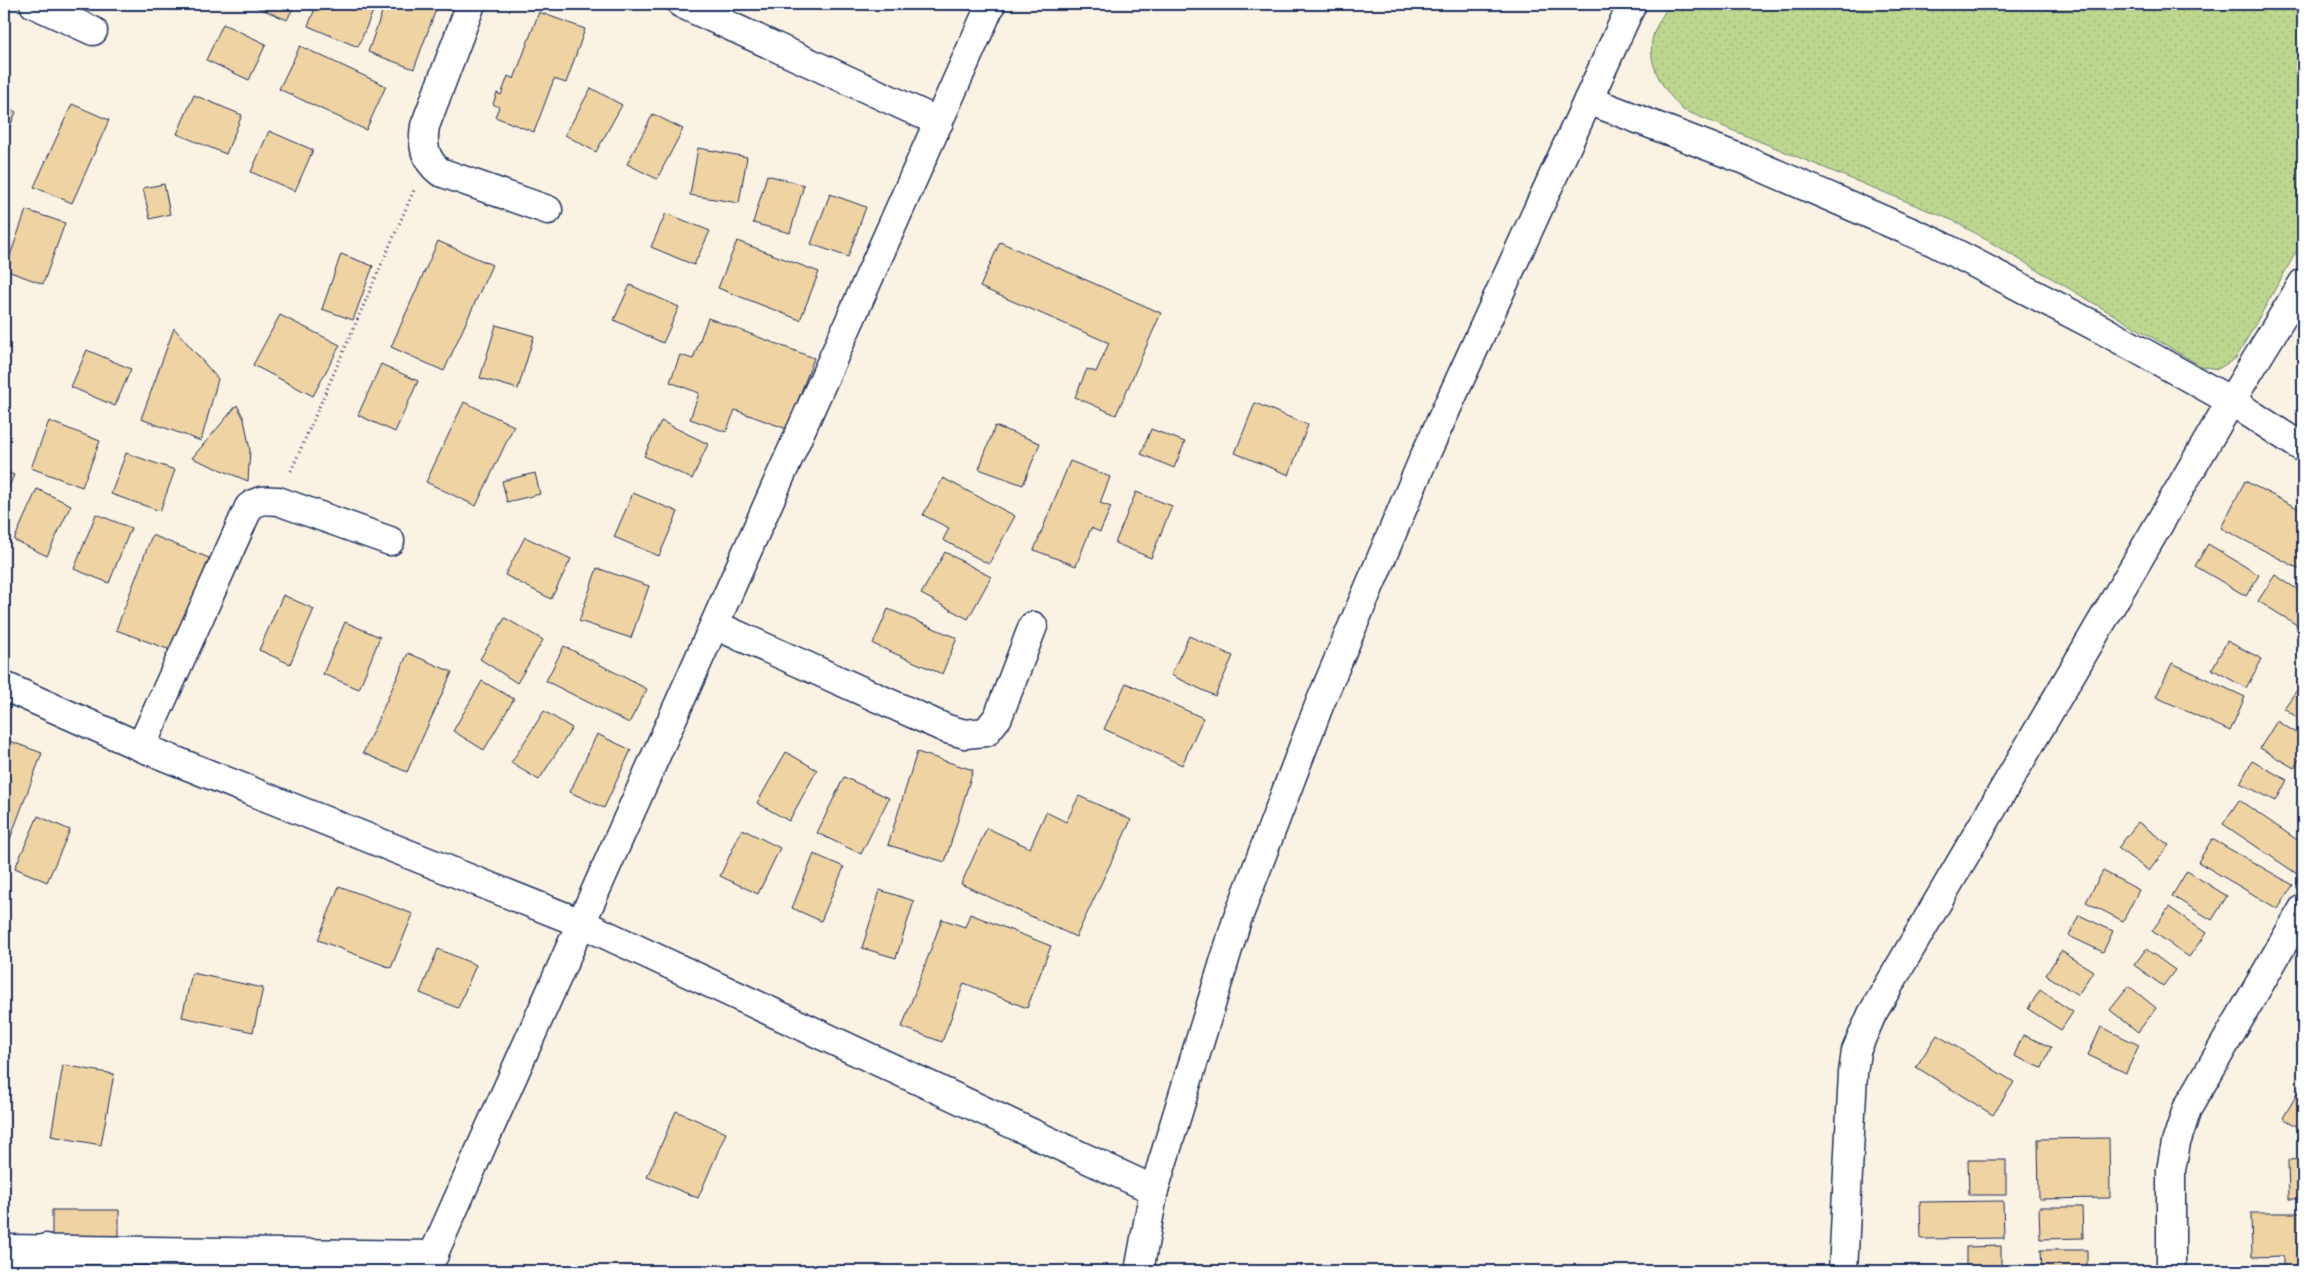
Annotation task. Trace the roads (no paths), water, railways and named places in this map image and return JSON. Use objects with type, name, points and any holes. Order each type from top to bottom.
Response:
[{"type":"street","points":[[34,4],[94,31]]},
{"type":"street","points":[[471,4],[425,126],[423,139],[427,160],[440,172],[548,210]]},
{"type":"street","points":[[682,4],[940,122]]},
{"type":"street","points":[[4,1248],[46,1260],[430,1263],[991,4]]},
{"type":"street","points":[[1139,1271],[1154,1190],[1237,920],[1320,703],[1423,460],[1632,4]]},
{"type":"street","points":[[1588,100],[1747,162],[1934,242],[2101,329],[2231,401],[2303,448]]},
{"type":"street","points":[[1843,1271],[1856,1051],[1872,1014],[2231,401],[2303,283]]},
{"type":"street","points":[[141,748],[249,508],[256,502],[262,500],[278,501],[390,541]]},
{"type":"street","points":[[715,625],[920,718],[965,734],[986,732],[998,717],[1033,626]]},
{"type":"street","points":[[4,686],[141,748],[582,924],[1154,1190]]},
{"type":"street","points":[[2171,1271],[2171,1170],[2176,1143],[2187,1109],[2303,909]]}]
